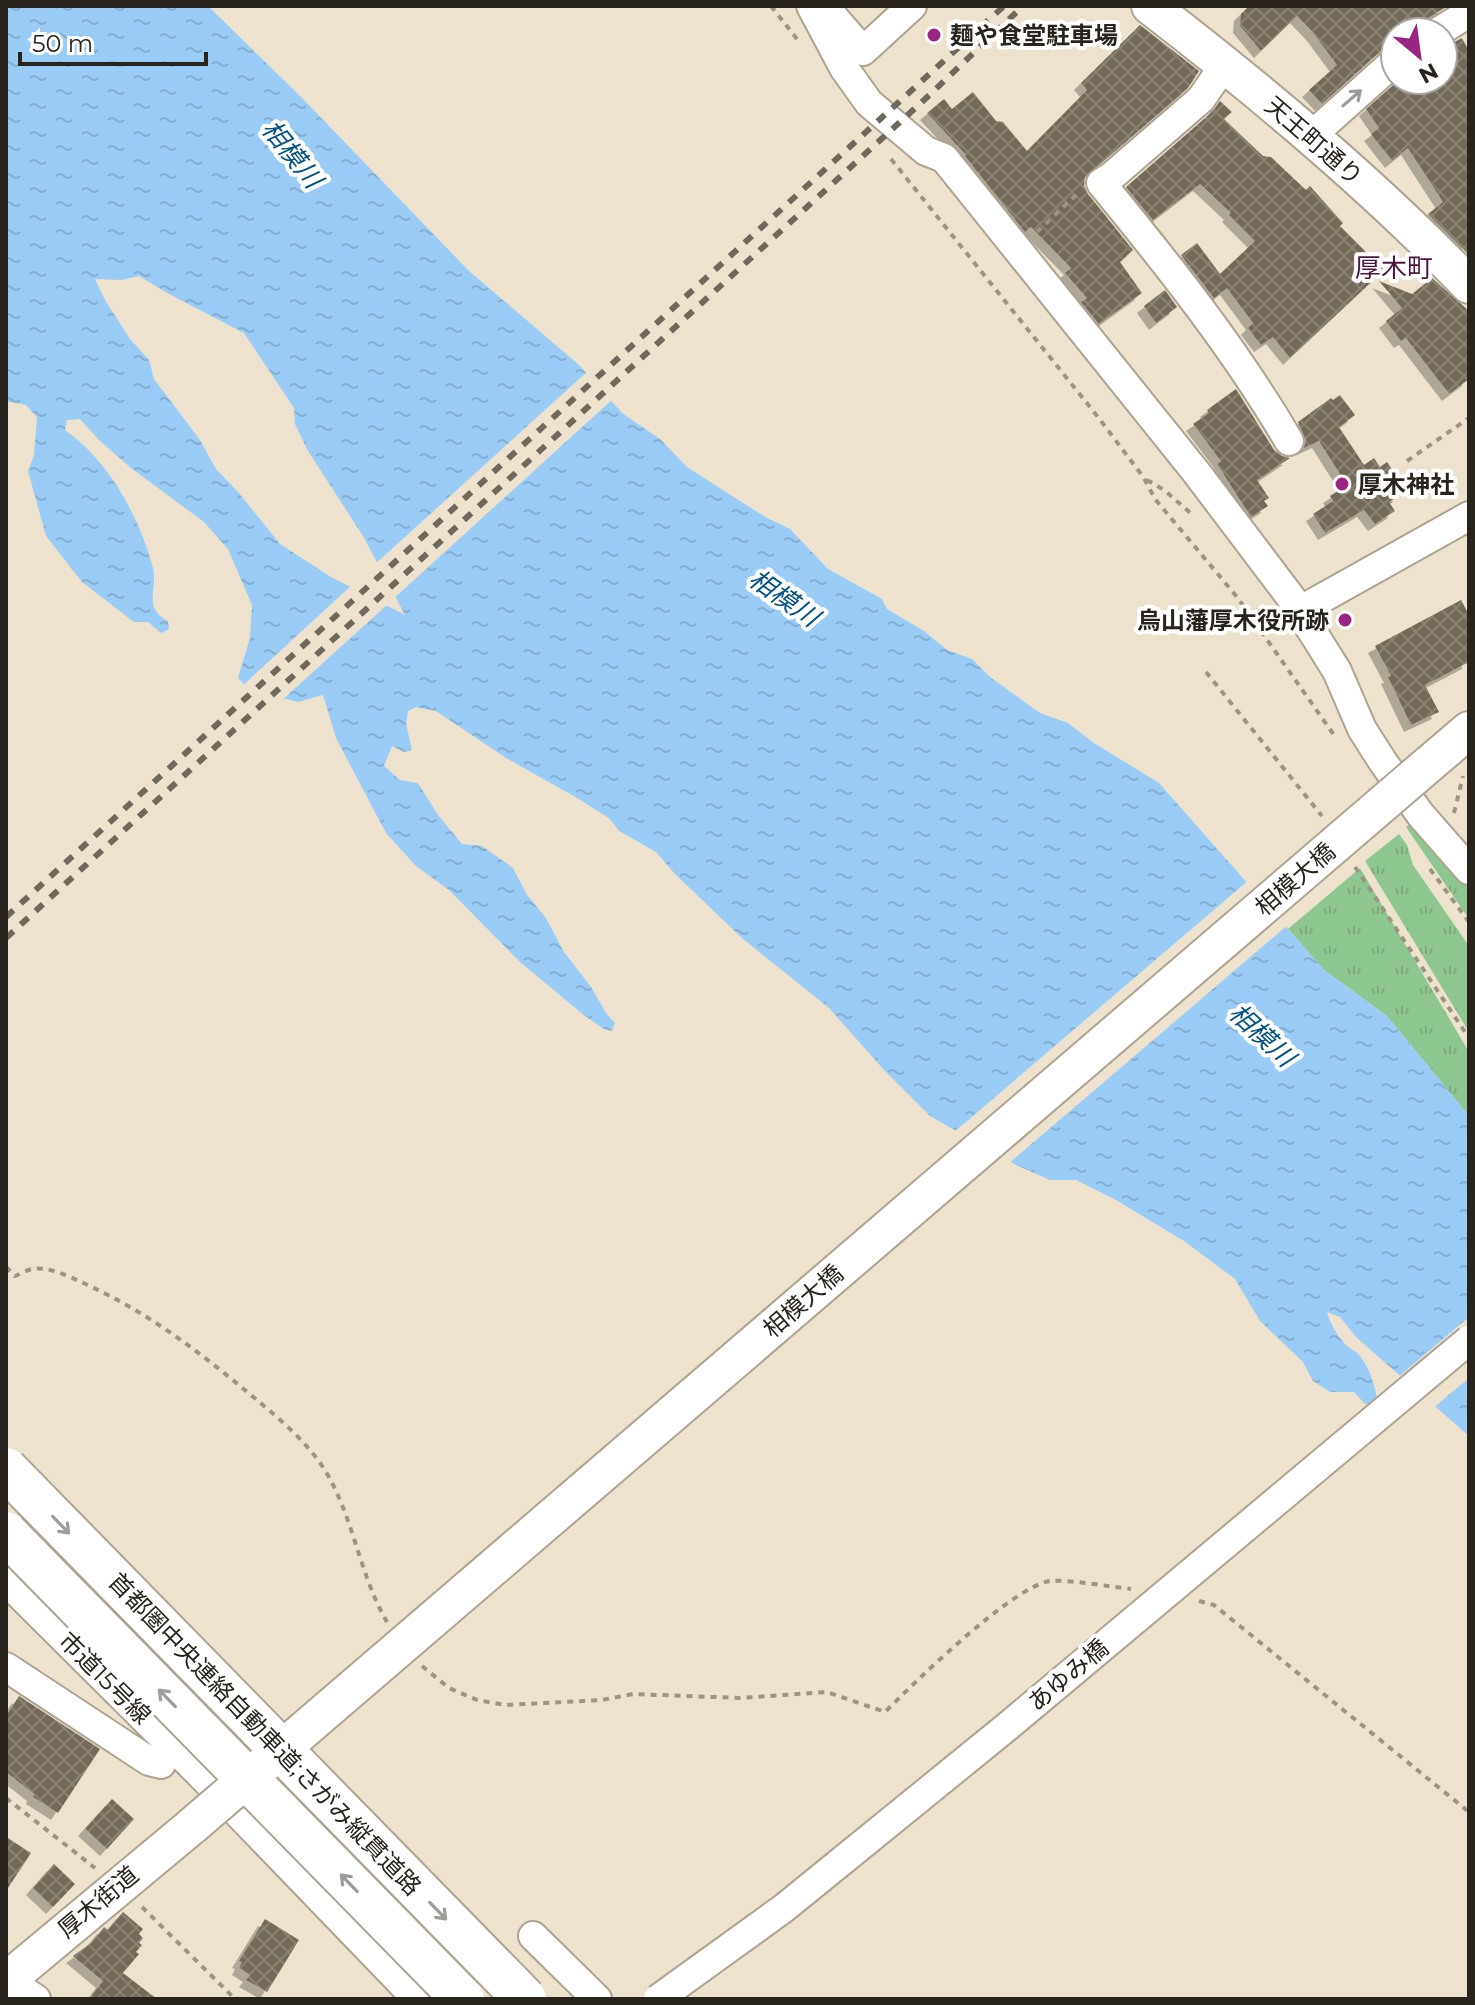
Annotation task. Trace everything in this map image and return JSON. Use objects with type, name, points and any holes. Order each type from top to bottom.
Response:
[{"type":"highway","name":"首都圏中央連絡自動車道;さがみ縦貫道路","points":[[6,1469],[525,1999]]},
{"type":"highway","name":"首都圏中央連絡自動車道;さがみ縦貫道路","points":[[6,1533],[463,1999]]},
{"type":"main road","name":"天王町通り","points":[[1150,6],[1311,136],[1427,242],[1469,285]]},
{"type":"main road","name":"相模大橋","points":[[192,1826],[1469,730]]},
{"type":"main road","name":"厚木街道","points":[[22,1990],[192,1826]]},
{"type":"street","points":[[811,6],[854,84],[869,103],[926,151],[944,158],[1196,472],[1301,610],[1337,671],[1362,729],[1383,762],[1420,814],[1469,870]]},
{"type":"street","points":[[824,6],[863,51],[912,6]]},
{"type":"street","points":[[1225,64],[1201,99],[1101,183],[1228,346],[1254,382],[1289,441]]},
{"type":"street","points":[[1311,136],[1379,75]]},
{"type":"street","points":[[1301,610],[1469,516]]},
{"type":"street","name":"あゆみ橋","points":[[658,1999],[784,1908],[937,1784],[1469,1340]]},
{"type":"street","name":"市道15号線","points":[[6,1581],[202,1776],[417,1999]]},
{"type":"street","points":[[6,1667],[149,1761],[161,1764]]},
{"type":"street","points":[[533,1936],[597,1999]]},
{"type":"path","points":[[771,6],[800,43]]},
{"type":"path","points":[[887,153],[1098,417],[1144,478],[1155,499],[1237,597],[1284,663]]},
{"type":"path","points":[[1033,237],[1083,189],[1101,183]]},
{"type":"path","points":[[1407,461],[1469,418]]},
{"type":"path","points":[[6,1267],[15,1276],[32,1269],[64,1275],[160,1323],[200,1351],[288,1426],[318,1460],[340,1497],[375,1602],[388,1625]]},
{"type":"path","points":[[420,1665],[449,1688],[477,1700],[506,1705],[602,1700],[633,1694],[740,1698],[827,1692],[885,1712],[921,1676],[1010,1601],[1049,1581],[1136,1589]]},
{"type":"path","points":[[1188,1599],[1214,1605],[1469,1812]]},
{"type":"path","points":[[6,1798],[102,1873]]},
{"type":"path","points":[[131,1897],[235,1999]]},
{"type":"green space","points":[[1414,821],[1449,868],[1469,886],[1469,919],[1406,827]]},
{"type":"green space","points":[[1399,834],[1407,845],[1413,865],[1469,946],[1469,1032],[1365,861]]},
{"type":"green space","points":[[1360,868],[1469,1052],[1469,1116],[1387,1016],[1324,970],[1288,929]]},
{"type":"water","name":"相模川","points":[[6,6],[208,6],[301,97],[469,271],[579,365],[622,413],[660,439],[687,467],[765,517],[790,529],[828,569],[882,599],[887,609],[924,631],[947,650],[972,659],[990,677],[1040,713],[1068,723],[1159,783],[1324,970],[1387,1016],[1469,1116],[1469,1436],[1357,1338],[1340,1317],[1327,1312],[1340,1338],[1359,1354],[1367,1367],[1378,1404],[1365,1404],[1354,1392],[1330,1392],[1313,1381],[1303,1362],[1260,1321],[1235,1279],[1184,1241],[1076,1180],[1050,1180],[1016,1165],[930,1116],[829,1008],[743,939],[656,852],[619,831],[610,819],[579,799],[506,758],[436,711],[416,707],[408,711],[406,724],[412,750],[404,752],[392,746],[384,766],[400,780],[418,783],[438,815],[462,844],[482,846],[513,868],[564,952],[615,1023],[612,1031],[585,1016],[520,962],[449,890],[416,866],[386,833],[336,738],[323,695],[298,702],[250,690],[238,678],[250,638],[252,605],[228,549],[204,522],[131,468],[80,419],[67,420],[65,430],[95,457],[131,510],[153,568],[153,604],[160,616],[168,621],[169,629],[161,633],[148,622],[134,622],[82,582],[46,536],[28,471],[34,455],[37,417],[26,405],[6,401]],"holes":[[[139,276],[244,333],[294,408],[295,424],[308,451],[363,536],[405,615],[331,577],[280,544],[216,469],[200,440],[154,379],[149,360],[130,339],[95,279],[121,280]]]},
{"type":"pier","points":[[589,370],[614,398],[392,600],[373,566]]},
{"type":"pier","points":[[353,584],[388,604],[280,702],[249,694],[241,687]]},
{"type":"pier","points":[[1250,879],[1289,924],[1007,1165],[953,1133]]},
{"type":"pier","points":[[1469,1317],[1469,1378],[1432,1409],[1397,1378]]},
{"type":"building","points":[[1249,6],[1448,6],[1431,16],[1379,16],[1379,53],[1322,104],[1309,90],[1337,65],[1314,34],[1297,16],[1261,51],[1240,26],[1241,14]]},
{"type":"building","points":[[1140,25],[1199,71],[1188,88],[1085,177],[1084,186],[1088,194],[1133,250],[1120,262],[1142,293],[1099,324],[1081,302],[1087,298],[1065,273],[1071,268],[1031,227],[1025,232],[966,155],[927,113],[944,99],[952,109],[973,92],[996,121],[1003,122],[1027,151],[1087,90],[1081,83]]},
{"type":"building","points":[[1462,38],[1469,51],[1469,255],[1428,214],[1443,202],[1408,148],[1392,161],[1371,134],[1379,128],[1366,109],[1381,96],[1459,96],[1459,40]]},
{"type":"building","points":[[1220,101],[1232,112],[1224,119],[1263,156],[1271,157],[1306,190],[1310,186],[1343,223],[1340,226],[1384,270],[1290,358],[1273,337],[1261,345],[1248,328],[1253,323],[1227,288],[1214,298],[1181,255],[1197,243],[1220,274],[1255,241],[1229,215],[1231,213],[1200,184],[1153,220],[1126,187],[1212,112]]},
{"type":"building","points":[[1432,278],[1469,311],[1469,379],[1449,394],[1406,338],[1401,341],[1386,321],[1402,308],[1379,281],[1412,294]]},
{"type":"building","points":[[1165,290],[1177,307],[1156,323],[1144,306]]},
{"type":"building","points":[[1236,389],[1274,450],[1290,458],[1257,480],[1269,498],[1264,501],[1268,506],[1251,517],[1217,464],[1221,461],[1193,424]]},
{"type":"building","points":[[1340,395],[1355,415],[1339,427],[1364,465],[1374,458],[1380,467],[1387,462],[1400,481],[1393,485],[1400,495],[1389,502],[1395,511],[1375,524],[1364,510],[1325,533],[1313,514],[1333,501],[1330,496],[1347,485],[1319,441],[1304,448],[1306,440],[1298,422]]},
{"type":"building","points":[[1461,600],[1469,615],[1469,662],[1425,685],[1439,712],[1411,725],[1375,646]]},
{"type":"building","points":[[19,1696],[100,1749],[58,1813],[33,1797],[34,1794],[6,1772],[6,1716]]},
{"type":"building","points":[[112,1799],[134,1819],[107,1849],[85,1829]]},
{"type":"building","points":[[6,1837],[31,1853],[6,1891]]},
{"type":"building","points":[[54,1864],[75,1884],[53,1907],[33,1888]]},
{"type":"building","points":[[123,1912],[143,1929],[139,1934],[143,1938],[136,1952],[139,1954],[123,1973],[157,1999],[89,1999],[103,1981],[73,1956],[91,1943],[104,1927],[108,1930]]},
{"type":"building","points":[[265,1919],[299,1940],[267,1992],[246,1980],[250,1975],[239,1968],[242,1962],[239,1961]]},
{"type":"railway","points":[[6,917],[1004,6]]},
{"type":"railway","points":[[6,938],[922,102],[1023,6]]},
{"type":"place","name":"麺や食堂駐車場","points":[[934,35]]},
{"type":"place","name":"厚木神社","points":[[1342,484]]},
{"type":"place","name":"烏山藩厚木役所跡","points":[[1345,620]]},
{"type":"district","name":"厚木町","points":[[1394,268]]}]
